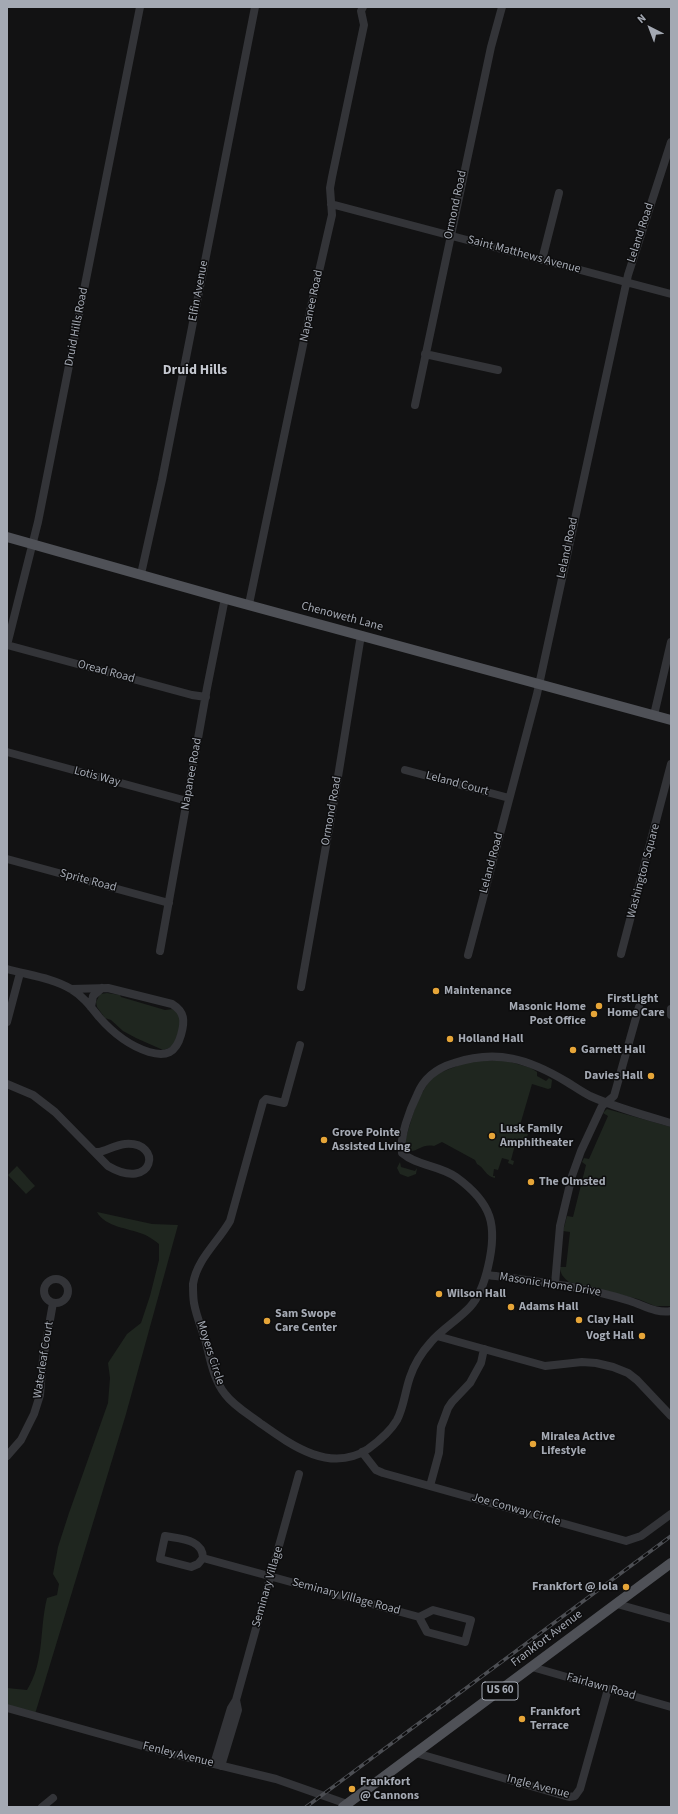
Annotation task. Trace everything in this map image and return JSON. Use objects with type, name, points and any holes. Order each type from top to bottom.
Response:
[{"type":"main road","name":"Chenoweth Lane","points":[[7,537],[361,636],[671,720]]},
{"type":"main road","name":"Frankfort Avenue","points":[[345,1806],[671,1563]]},
{"type":"main road","points":[[345,1806],[357,1807]]},
{"type":"street","name":"Druid Hills Road","points":[[7,645],[33,545],[140,7]]},
{"type":"street","name":"Elfin Avenue","points":[[141,574],[162,480],[255,7]]},
{"type":"street","name":"Ormond Road","points":[[415,405],[490,47],[502,7]]},
{"type":"street","name":"Napanee Road","points":[[249,604],[312,302],[332,216],[332,177],[364,25],[360,8]]},
{"type":"street","name":"Leland Road","points":[[468,955],[539,684],[626,282],[671,142]]},
{"type":"street","points":[[542,260],[559,193]]},
{"type":"street","name":"Saint Matthews Avenue","points":[[331,204],[671,294]]},
{"type":"street","points":[[425,354],[498,370]]},
{"type":"street","name":"Napanee Road","points":[[160,951],[225,598]]},
{"type":"street","name":"Ormond Road","points":[[301,987],[338,781],[361,636]]},
{"type":"street","points":[[654,715],[671,642]]},
{"type":"street","name":"Oread Road","points":[[7,645],[192,695],[206,696]]},
{"type":"street","name":"Lotis Way","points":[[7,752],[187,801]]},
{"type":"street","name":"Washington Square","points":[[621,954],[671,764]]},
{"type":"street","name":"Leland Court","points":[[405,770],[509,798]]},
{"type":"street","name":"Sprite Road","points":[[7,859],[169,903]]},
{"type":"street","points":[[7,969],[71,989],[102,988],[121,991],[172,1004],[184,1018],[185,1024],[179,1044],[169,1053],[160,1054],[149,1052],[126,1041],[100,1019],[91,1007],[71,989]]},
{"type":"street","points":[[7,1022],[20,973]]},
{"type":"street","points":[[91,1007],[93,996],[102,988]]},
{"type":"street","points":[[555,1284],[560,1226],[570,1184],[591,1127],[602,1106],[614,1096],[639,1007]]},
{"type":"street","points":[[671,1009],[671,1015]]},
{"type":"street","name":"Moyers Circle","points":[[300,1045],[284,1103],[266,1099],[263,1102],[230,1221],[224,1233],[203,1258],[196,1270],[193,1285],[193,1302],[216,1378],[226,1396],[236,1405],[300,1450],[314,1455],[336,1458],[344,1458],[362,1452],[383,1437],[397,1420],[410,1377],[416,1363],[426,1348],[437,1336],[470,1308],[476,1300],[487,1275]]},
{"type":"street","name":"Masonic Home Drive","points":[[671,1123],[625,1110],[607,1103],[589,1095],[542,1069],[521,1060],[500,1056],[476,1056],[446,1066],[434,1072],[420,1086],[414,1100],[401,1145],[402,1153],[406,1157],[445,1170],[457,1178],[481,1201],[489,1215],[493,1232],[493,1247],[487,1275],[555,1284],[608,1295],[652,1310],[665,1312],[671,1311]]},
{"type":"street","points":[[7,1084],[33,1096],[46,1105],[108,1166],[116,1171],[137,1173],[144,1171],[149,1165],[150,1159],[147,1152],[136,1145],[123,1144],[95,1152]]},
{"type":"street","name":"Waterleaf Court","points":[[7,1456],[21,1440],[34,1414],[40,1395],[43,1359],[53,1303]]},
{"type":"street","points":[[437,1336],[545,1366],[582,1362],[596,1363],[613,1367],[628,1373],[638,1380],[669,1411]]},
{"type":"street","points":[[430,1486],[439,1453],[441,1427],[448,1408],[470,1383],[481,1363],[484,1349]]},
{"type":"street","name":"Joe Conway Circle","points":[[362,1452],[376,1470],[626,1541],[641,1536],[671,1514]]},
{"type":"street","name":"Seminary Village","points":[[217,1765],[238,1710],[236,1700],[299,1474]]},
{"type":"street","points":[[165,1536],[198,1543],[203,1550],[203,1558],[198,1564],[191,1567],[160,1559],[165,1536]]},
{"type":"street","name":"Seminary Village Road","points":[[203,1558],[419,1617]]},
{"type":"street","points":[[617,1604],[671,1619]]},
{"type":"street","points":[[433,1610],[471,1620],[464,1642],[427,1632],[419,1617],[433,1610]]},
{"type":"street","name":"Fairlawn Road","points":[[532,1667],[671,1707]]},
{"type":"street","name":"Ingle Avenue","points":[[416,1753],[569,1797],[575,1796],[580,1789],[608,1689]]},
{"type":"street","name":"Fenley Avenue","points":[[7,1708],[217,1765],[276,1779],[345,1806]]},
{"type":"street","points":[[42,1807],[53,1798]]},
{"type":"shaded area","points":[[107,993],[120,995],[121,997],[165,1010],[173,1009],[181,1017],[178,1038],[173,1046],[163,1050],[123,1031],[111,1020],[105,1018],[97,1007],[96,1002],[100,994]]},
{"type":"shaded area","points":[[504,1060],[531,1068],[537,1072],[537,1076],[546,1081],[549,1078],[552,1080],[551,1088],[548,1089],[532,1084],[518,1132],[528,1134],[524,1147],[515,1145],[511,1160],[514,1161],[513,1165],[508,1163],[509,1160],[502,1158],[498,1170],[494,1169],[493,1176],[495,1176],[495,1178],[487,1174],[475,1160],[442,1142],[434,1146],[425,1146],[412,1151],[405,1149],[404,1144],[417,1101],[430,1080],[439,1073],[470,1061]]},
{"type":"shaded area","points":[[607,1109],[671,1127],[671,1306],[655,1306],[638,1299],[569,1282],[561,1272],[560,1267],[566,1267],[570,1232],[563,1231],[567,1216],[573,1217],[586,1165],[582,1162],[584,1158],[589,1159],[608,1116],[603,1113]]},
{"type":"shaded area","points":[[400,1162],[401,1167],[415,1171],[417,1168],[416,1174],[408,1177],[400,1174],[397,1168]]},
{"type":"shaded area","points":[[17,1166],[35,1186],[26,1194],[8,1175]]},
{"type":"shaded area","points":[[97,1212],[152,1224],[178,1225],[126,1414],[35,1714],[7,1705],[7,1688],[27,1690],[37,1668],[47,1598],[57,1595],[59,1584],[53,1574],[58,1547],[108,1403],[110,1378],[108,1363],[127,1334],[141,1323],[150,1296],[159,1260],[159,1244],[143,1234],[105,1221]]},
{"type":"railway","points":[[306,1807],[671,1536]]},
{"type":"place","name":"Maintenance","points":[[436,991]]},
{"type":"place","name":"FirstLight Home Care","points":[[599,1006]]},
{"type":"place","name":"Masonic Home Post Office","points":[[594,1014]]},
{"type":"place","name":"Holland Hall","points":[[450,1039]]},
{"type":"place","name":"Garnett Hall","points":[[573,1050]]},
{"type":"place","name":"Davies Hall","points":[[651,1076]]},
{"type":"place","name":"Lusk Family Amphitheater","points":[[492,1136]]},
{"type":"place","name":"Grove Pointe Assisted Living","points":[[324,1140]]},
{"type":"place","name":"The Olmsted","points":[[531,1182]]},
{"type":"place","name":"Wilson Hall","points":[[439,1294]]},
{"type":"place","name":"Adams Hall","points":[[511,1307]]},
{"type":"place","name":"Clay Hall","points":[[579,1320]]},
{"type":"place","name":"Sam Swope Care Center","points":[[267,1321]]},
{"type":"place","name":"Vogt Hall","points":[[642,1336]]},
{"type":"place","name":"Miralea Active Lifestyle","points":[[533,1444]]},
{"type":"place","name":"Frankfort @ Iola","points":[[626,1587]]},
{"type":"place","name":"Frankfort Terrace","points":[[522,1719]]},
{"type":"place","name":"Frankfort @ Cannons","points":[[352,1789]]},
{"type":"district","name":"Druid Hills","points":[[195,371]]}]
